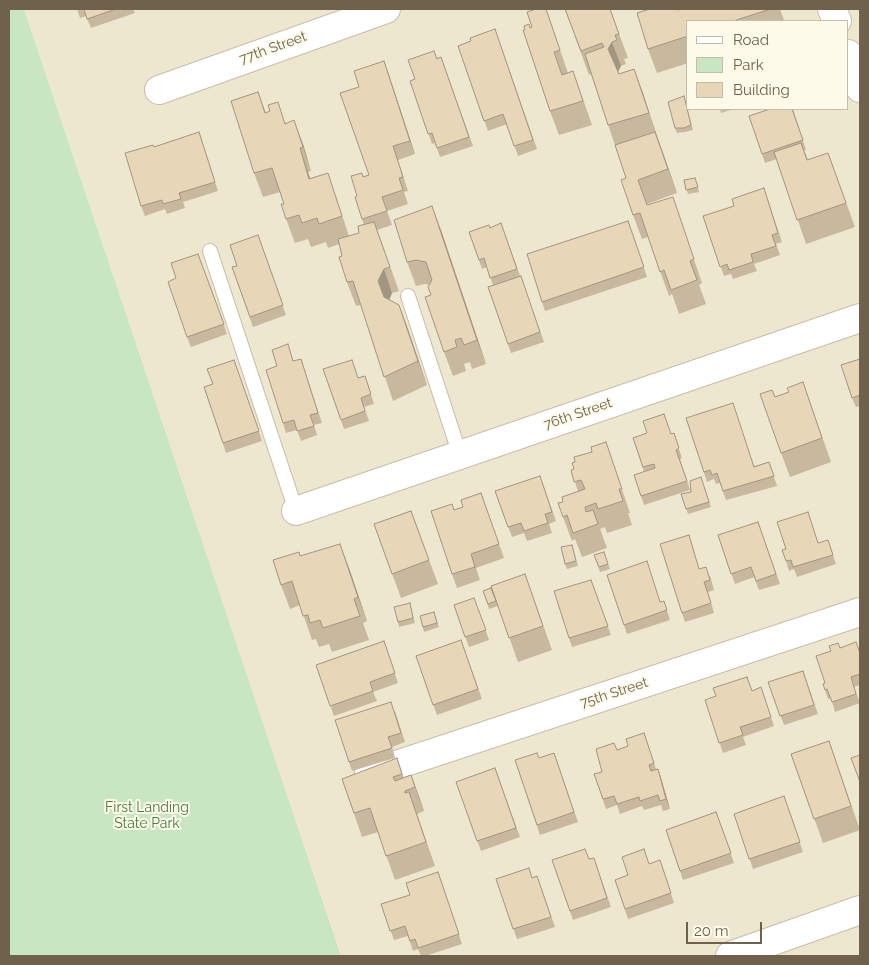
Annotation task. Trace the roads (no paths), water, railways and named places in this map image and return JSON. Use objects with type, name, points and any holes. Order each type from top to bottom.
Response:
[{"type":"street","name":"77th Street","points":[[159,90],[386,9]]},
{"type":"street","points":[[849,57],[860,88]]},
{"type":"street","name":"76th Street","points":[[296,511],[860,318]]},
{"type":"street","name":"75th Street","points":[[368,774],[860,612]]},
{"type":"street","points":[[730,956],[860,910]]},
{"type":"lane","points":[[210,251],[296,511]]},
{"type":"lane","points":[[408,296],[460,455]]},
{"type":"park label","name":"First Landing State Park","points":[[147,816]]}]
